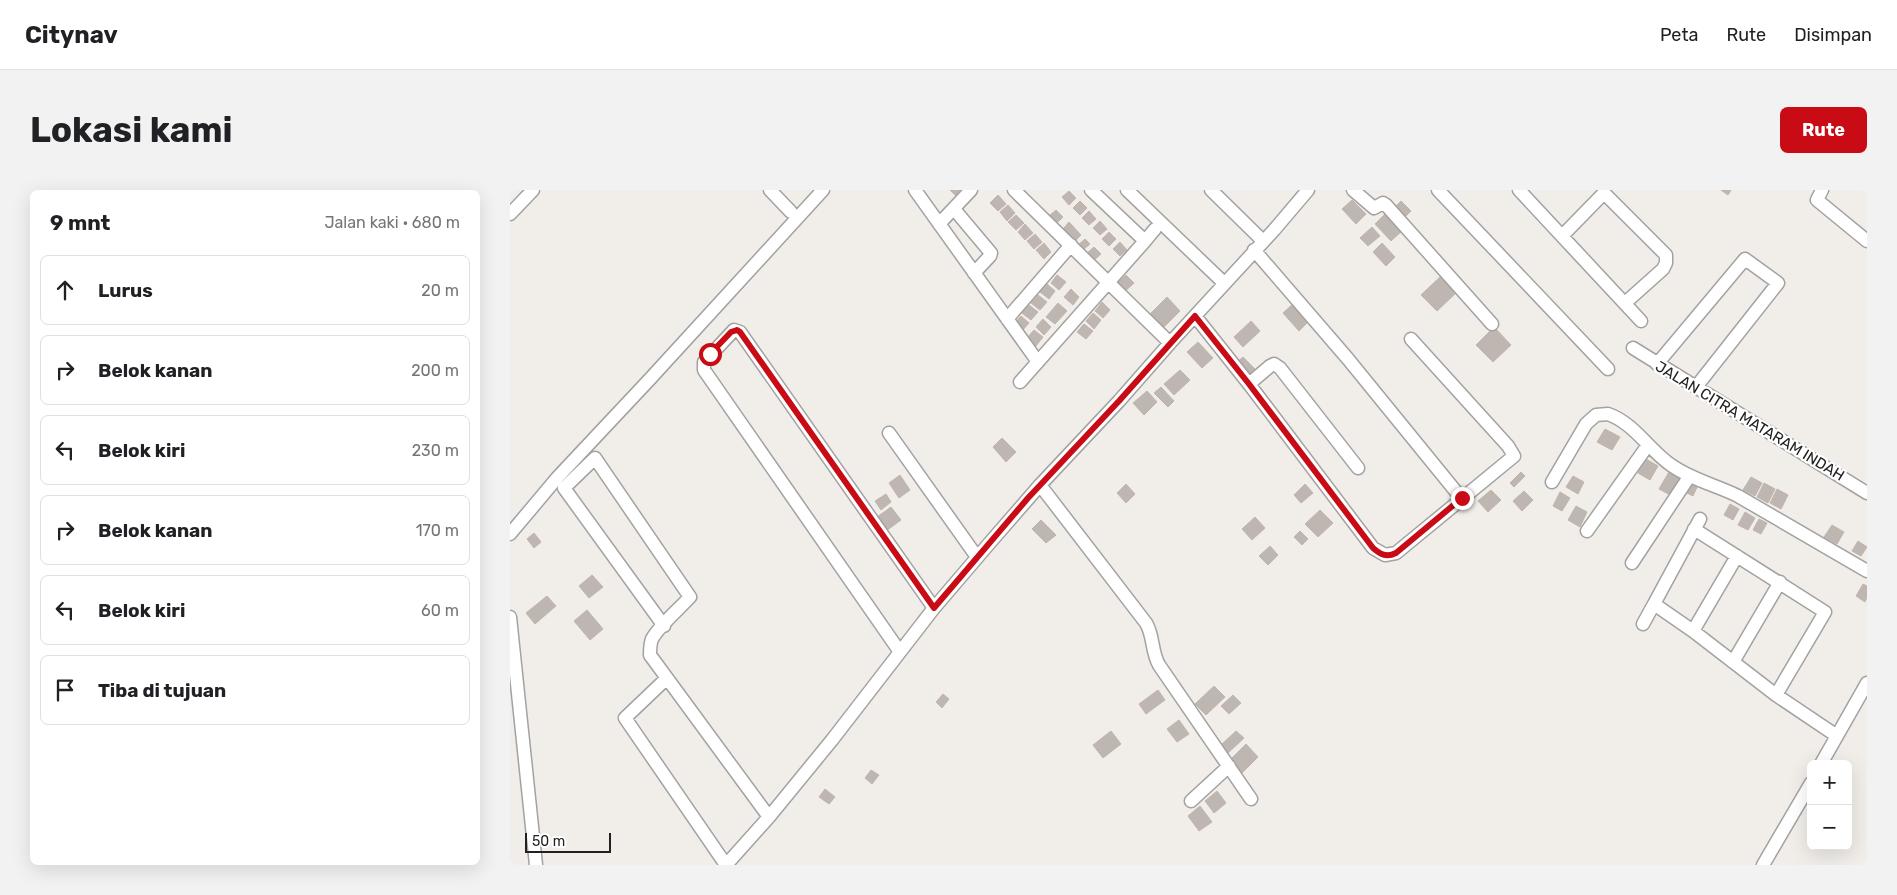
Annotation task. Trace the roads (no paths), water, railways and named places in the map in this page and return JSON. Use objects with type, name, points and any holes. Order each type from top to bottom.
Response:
[{"type":"street","points":[[510,214],[533,190]]},
{"type":"street","points":[[770,190],[791,212]]},
{"type":"street","points":[[510,534],[556,478],[649,380],[823,190]]},
{"type":"street","points":[[916,190],[1038,362]]},
{"type":"street","points":[[939,224],[971,190]]},
{"type":"street","points":[[1014,190],[1170,343]]},
{"type":"street","points":[[1091,190],[1145,241]]},
{"type":"street","points":[[1127,190],[1224,283]]},
{"type":"street","points":[[1211,190],[1263,241]]},
{"type":"street","points":[[1353,190],[1374,208],[1383,203],[1386,205],[1492,324]]},
{"type":"street","points":[[1438,190],[1608,369]]},
{"type":"street","points":[[1519,190],[1641,321]]},
{"type":"street","points":[[1822,190],[1817,200],[1867,241]]},
{"type":"street","points":[[667,678],[625,718],[726,865],[769,817],[832,740],[934,608],[1040,485],[1119,401],[1263,241],[1302,192]]},
{"type":"street","points":[[1562,236],[1604,193],[1666,256],[1666,263],[1663,268],[1625,304]]},
{"type":"street","points":[[954,209],[991,253],[974,273]]},
{"type":"street","points":[[1020,382],[1155,229]]},
{"type":"street","points":[[1006,319],[1071,245]]},
{"type":"street","points":[[1254,250],[1348,359],[1459,495]]},
{"type":"street","points":[[1657,364],[1745,259],[1778,283],[1696,387]]},
{"type":"street","points":[[1195,316],[1367,540],[1379,553],[1385,556],[1396,553],[1459,495],[1514,456],[1509,448],[1410,339]]},
{"type":"street","points":[[900,652],[704,370],[704,362],[731,332],[737,330],[740,332],[934,608]]},
{"type":"street","name":"JALAN CITRA MATARAM INDAH","points":[[1634,348],[1657,364],[1867,492]]},
{"type":"street","points":[[1249,384],[1270,366],[1274,364],[1280,368],[1358,468]]},
{"type":"street","points":[[1552,482],[1586,424],[1596,415],[1612,415],[1634,430],[1668,464],[1689,477],[1719,486],[1738,496],[1867,571]]},
{"type":"street","points":[[889,433],[977,558]]},
{"type":"street","points":[[1587,531],[1648,445]]},
{"type":"street","points":[[664,626],[564,488],[594,458],[690,597],[664,626],[653,638],[650,645],[650,655],[769,817]]},
{"type":"street","points":[[1632,563],[1689,477]]},
{"type":"street","points":[[1040,485],[1146,623],[1153,652],[1159,665],[1251,799]]},
{"type":"street","points":[[1643,624],[1697,524],[1737,556],[1826,612],[1776,695]]},
{"type":"street","points":[[1693,631],[1737,556]]},
{"type":"street","points":[[1733,662],[1780,582]]},
{"type":"street","points":[[1654,604],[1693,631],[1776,695],[1837,736]]},
{"type":"street","points":[[510,617],[536,865]]},
{"type":"street","points":[[1824,760],[1867,685]]},
{"type":"street","points":[[1191,801],[1229,766]]},
{"type":"street","points":[[1763,865],[1807,791]]}]
